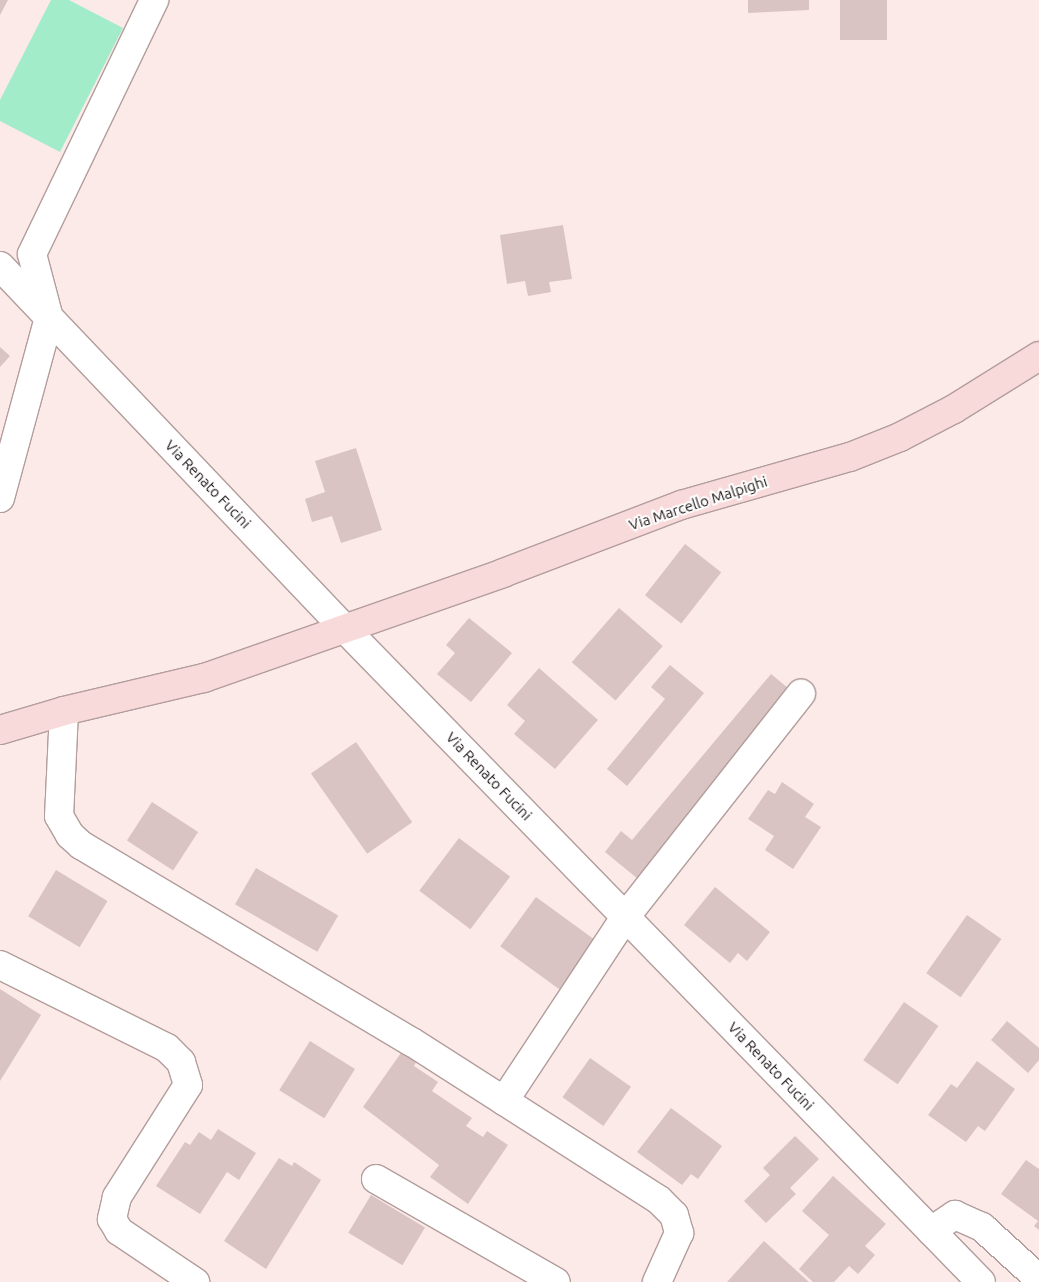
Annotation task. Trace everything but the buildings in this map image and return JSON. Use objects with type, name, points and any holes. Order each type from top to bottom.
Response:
[{"type":"main road","name":"Via Marcello Malpighi","points":[[0,730],[64,711],[204,678],[346,630],[681,506],[850,457],[900,437],[954,408],[1039,356]]},
{"type":"street","points":[[0,498],[50,318],[32,254],[154,0]]},
{"type":"street","name":"Via Renato Fucini","points":[[0,266],[346,630],[980,1282]]},
{"type":"street","points":[[504,1101],[626,916],[801,694]]},
{"type":"street","points":[[64,711],[59,816],[70,835],[81,846],[404,1037],[659,1200],[674,1215],[679,1233],[657,1282]]},
{"type":"street","points":[[0,965],[167,1048],[181,1062],[188,1085],[117,1197],[112,1220],[119,1231],[194,1282]]},
{"type":"street","points":[[376,1179],[556,1282]]},
{"type":"street","points":[[931,1230],[955,1215],[982,1227],[1039,1279]]},
{"type":"green space","points":[[51,0],[69,0],[123,28],[60,152],[0,121],[0,100]]}]
